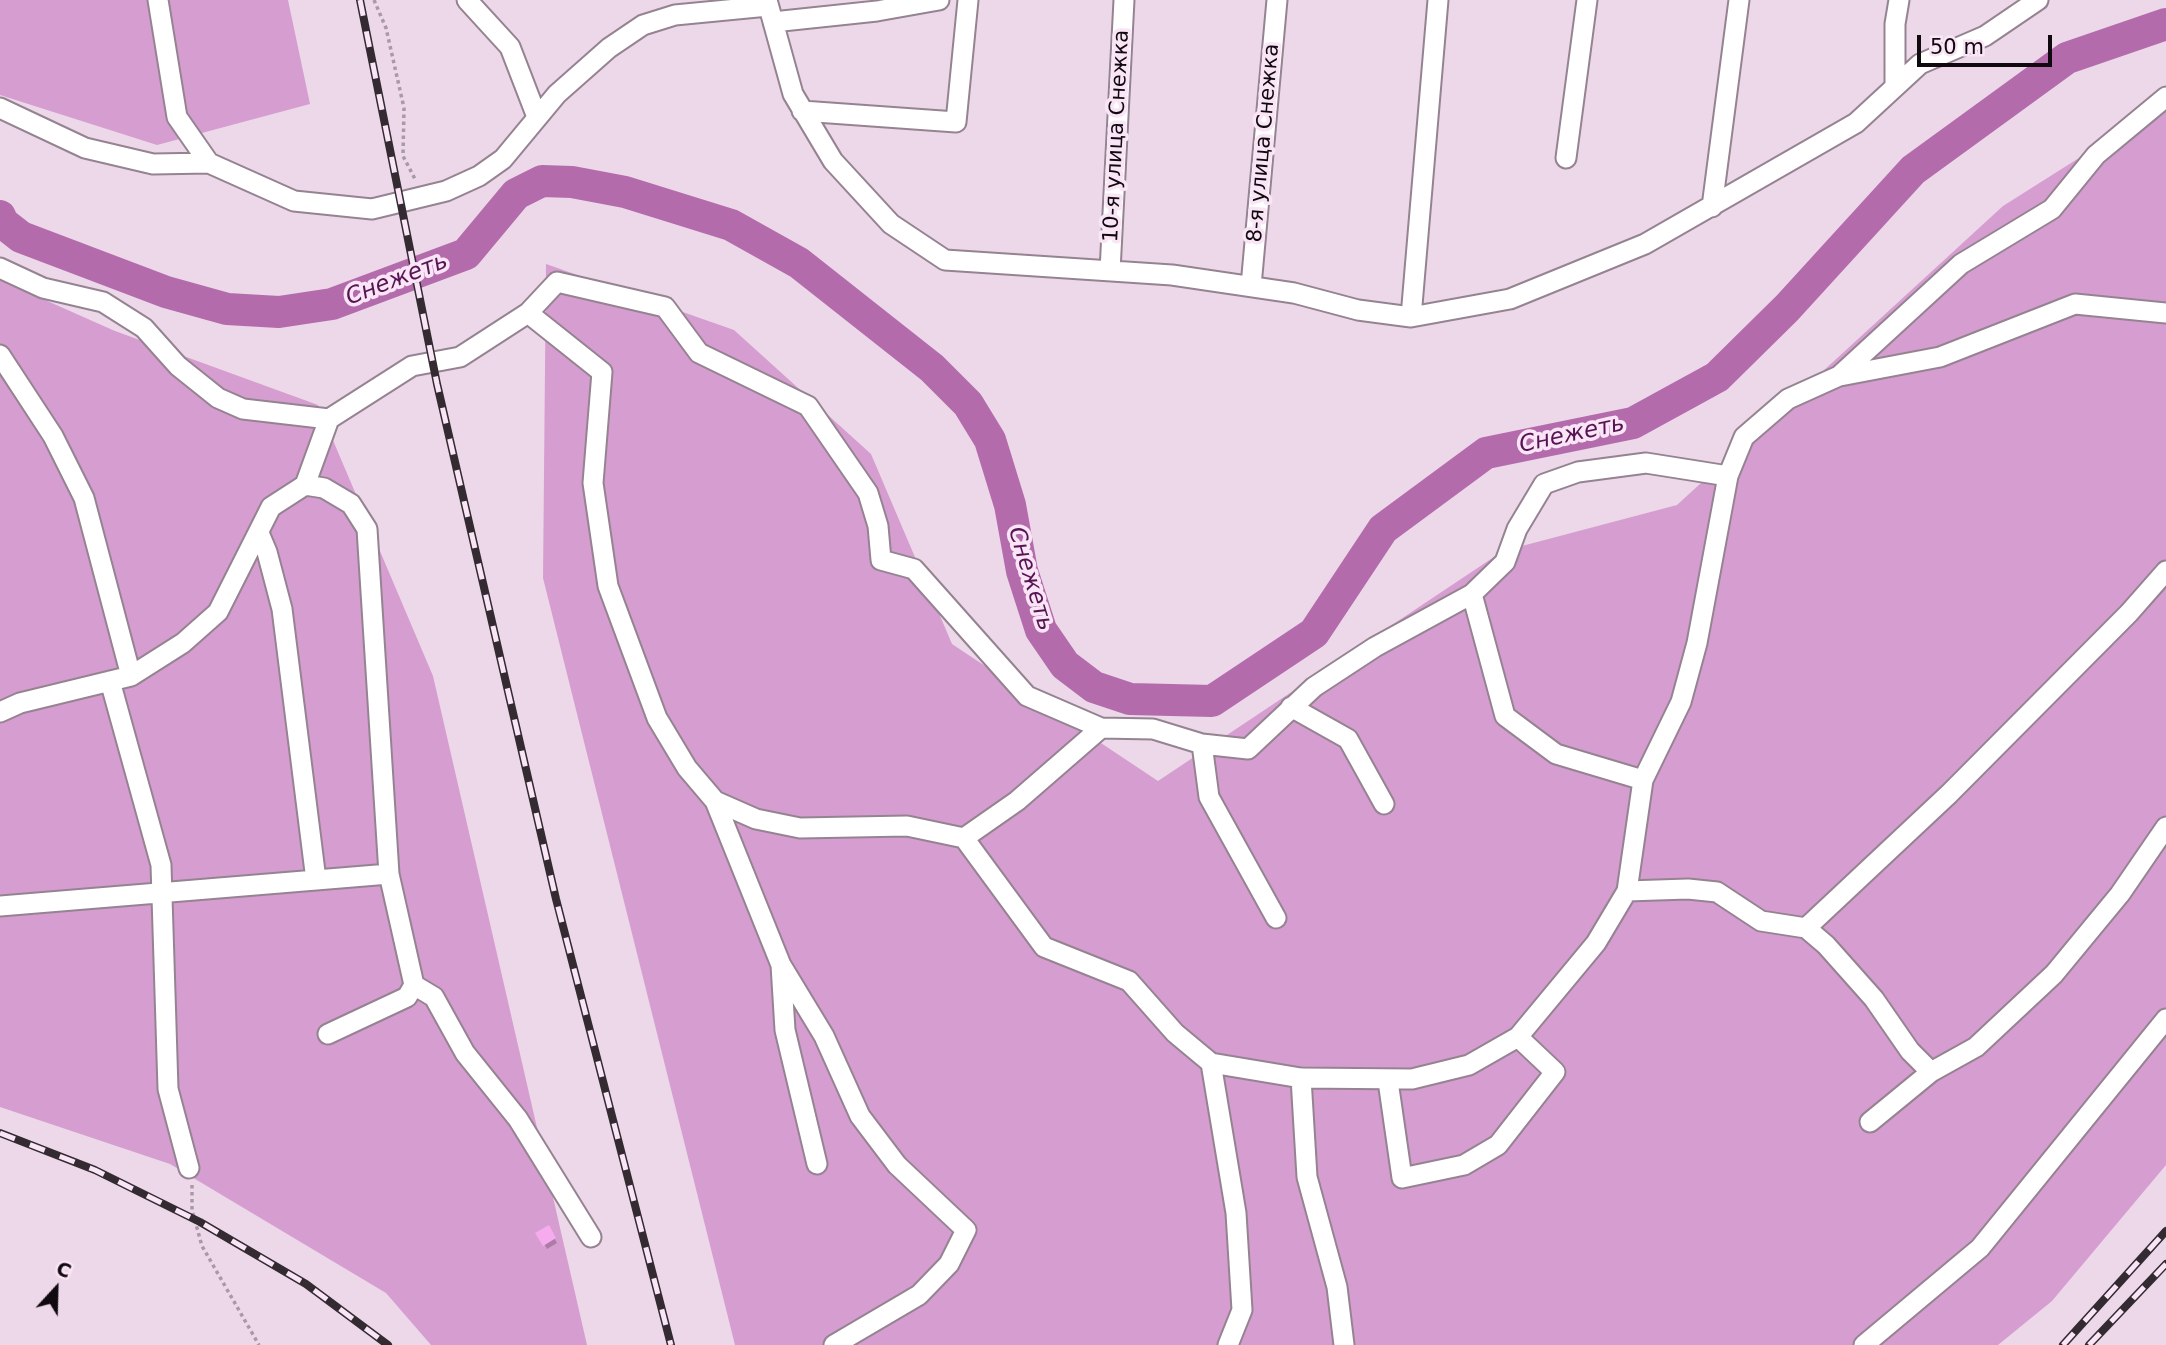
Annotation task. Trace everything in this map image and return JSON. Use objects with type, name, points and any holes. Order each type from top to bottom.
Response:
[{"type":"street","points":[[158,0],[177,117],[209,163]]},
{"type":"street","points":[[467,0],[510,47],[537,117]]},
{"type":"street","points":[[0,108],[85,148],[153,164],[209,163],[294,201],[372,209],[423,197],[479,176],[503,159],[557,94],[609,48],[643,25],[675,15],[769,9],[877,11],[939,0]]},
{"type":"street","points":[[802,111],[956,122],[968,0]]},
{"type":"street","name":"10-я улица Снежка","points":[[1110,271],[1124,0]]},
{"type":"street","name":"8-я улица Снежка","points":[[1251,286],[1277,0]]},
{"type":"street","points":[[1411,317],[1438,0]]},
{"type":"street","points":[[1566,158],[1587,0]]},
{"type":"street","points":[[1712,207],[1740,0]]},
{"type":"street","points":[[1895,86],[1895,24],[1899,0]]},
{"type":"street","points":[[769,9],[793,94],[832,161],[891,224],[945,260],[1172,275],[1294,293],[1357,310],[1411,317],[1510,299],[1645,244],[1856,123],[1920,64],[1985,36],[2038,0]]},
{"type":"street","points":[[1839,376],[1961,264],[2052,209],[2096,155],[2166,97]]},
{"type":"street","points":[[0,268],[43,288],[103,302],[144,328],[178,366],[218,398],[243,409],[330,419]]},
{"type":"street","points":[[0,712],[20,703],[131,676],[183,643],[218,612],[271,507],[305,485],[330,419],[412,366],[460,357],[528,313],[557,282],[665,307],[699,352],[808,406],[868,493],[878,526],[881,560],[914,569],[1027,696],[1101,728],[1153,729],[1202,744],[1248,749],[1314,687],[1375,647],[1472,594],[1505,562],[1517,529],[1544,484],[1578,472],[1646,463],[1728,476]]},
{"type":"street","points":[[716,801],[756,819],[800,828],[908,826],[964,838],[1044,947],[1129,981],[1175,1033],[1211,1063],[1301,1078],[1388,1081],[1412,1079],[1469,1065],[1518,1037],[1596,943],[1627,891],[1643,780],[1684,690],[1697,643],[1728,476],[1744,437],[1788,398],[1839,376],[1940,357],[2075,304],[2166,313]]},
{"type":"street","points":[[528,313],[602,372],[593,483],[608,586],[657,718],[687,768],[716,801],[781,965],[824,1036],[860,1116],[897,1165],[966,1230],[949,1264],[919,1295],[834,1345]]},
{"type":"street","points":[[0,355],[53,436],[84,498],[131,676]]},
{"type":"street","points":[[305,485],[324,488],[351,504],[367,529],[388,874],[414,985],[407,997],[328,1034]]},
{"type":"street","points":[[259,533],[267,552],[282,609],[316,880]]},
{"type":"street","points":[[1806,928],[1949,794],[2166,571]]},
{"type":"street","points":[[1472,594],[1505,716],[1556,754],[1643,780]]},
{"type":"street","points":[[110,681],[162,865],[168,1089],[189,1168]]},
{"type":"street","points":[[1291,707],[1348,739],[1384,804]]},
{"type":"street","points":[[964,838],[1017,801],[1101,728]]},
{"type":"street","points":[[1202,744],[1209,797],[1276,918]]},
{"type":"street","points":[[1870,1122],[1931,1072],[1976,1047],[2054,974],[2120,894],[2166,827]]},
{"type":"street","points":[[0,906],[388,874]]},
{"type":"street","points":[[1627,891],[1688,889],[1717,892],[1761,921],[1806,928],[1826,945],[1866,990],[1910,1051],[1931,1072]]},
{"type":"street","points":[[781,965],[785,1030],[817,1164]]},
{"type":"street","points":[[414,985],[434,997],[465,1053],[518,1119],[591,1237]]},
{"type":"street","points":[[1864,1345],[1980,1248],[2166,1020]]},
{"type":"street","points":[[1388,1081],[1402,1178],[1464,1165],[1498,1145],[1555,1072],[1518,1037]]},
{"type":"street","points":[[1211,1063],[1236,1213],[1242,1310],[1228,1345]]},
{"type":"street","points":[[1301,1078],[1307,1177],[1337,1287],[1344,1345]]},
{"type":"path","points":[[374,0],[386,28],[404,108],[404,156],[423,197]]},
{"type":"path","points":[[189,1168],[192,1210],[202,1246],[259,1345]]},
{"type":"shaded area","points":[[0,0],[288,0],[310,104],[157,145],[0,95]]},
{"type":"shaded area","points":[[2166,103],[2166,1165],[2052,1301],[1998,1345],[735,1345],[543,578],[546,264],[734,330],[871,454],[952,644],[1158,781],[1503,551],[1677,505],[2003,206]]},
{"type":"shaded area","points":[[0,280],[115,331],[318,405],[433,676],[587,1345],[431,1345],[386,1293],[170,1164],[0,1107]]},
{"type":"building","points":[[549,1225],[556,1238],[543,1246],[535,1233]]},
{"type":"waterway","name":"Снежеть","points":[[0,216],[3,223],[21,237],[166,292],[227,309],[279,312],[332,304],[466,254],[516,194],[542,181],[572,182],[625,192],[731,225],[799,263],[932,368],[968,404],[990,440],[1010,505],[1022,571],[1041,630],[1065,665],[1094,687],[1130,699],[1212,701],[1314,633],[1383,529],[1486,453],[1633,423],[1717,377],[1787,308],[1913,170],[2067,58],[2166,24]]},
{"type":"railway","points":[[360,0],[437,384],[556,899],[671,1345]]},
{"type":"railway","points":[[0,1133],[95,1170],[200,1222],[306,1284],[388,1345]]},
{"type":"railway","points":[[2063,1345],[2166,1231]]},
{"type":"railway","points":[[2089,1345],[2166,1264]]}]
